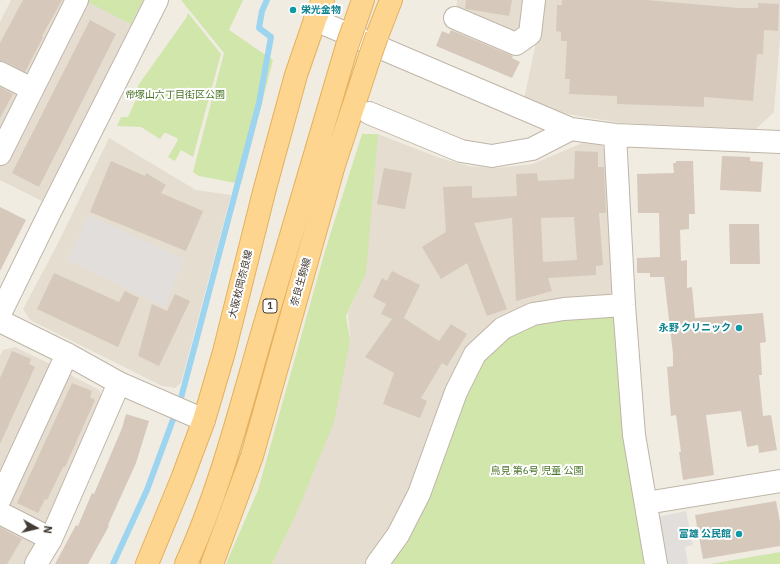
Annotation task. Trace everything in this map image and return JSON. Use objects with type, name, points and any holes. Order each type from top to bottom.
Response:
[{"type":"main road","name":"大阪枚岡奈良線","points":[[146,564],[182,479],[204,420],[224,352],[262,199],[296,75],[323,0]]},
{"type":"main road","name":"1","points":[[186,564],[197,540],[226,455],[287,247],[363,0]]},
{"type":"main road","name":"奈良生駒線","points":[[212,564],[252,456],[334,165],[374,46],[392,0]]},
{"type":"street","points":[[0,154],[77,0]]},
{"type":"street","points":[[0,314],[53,205],[157,0]]},
{"type":"street","points":[[455,18],[516,44],[530,34],[534,0]]},
{"type":"street","points":[[315,20],[571,129],[615,134],[780,142]]},
{"type":"street","points":[[0,74],[32,89]]},
{"type":"street","points":[[369,114],[461,151],[492,156],[532,149],[571,129]]},
{"type":"street","points":[[615,134],[624,305],[634,435],[656,564]]},
{"type":"street","points":[[377,564],[398,535],[419,494],[456,392],[475,354],[502,328],[532,314],[564,309],[624,305]]},
{"type":"street","points":[[0,321],[119,382],[204,420]]},
{"type":"street","points":[[0,499],[67,354]]},
{"type":"street","points":[[36,564],[50,539],[119,382]]},
{"type":"street","points":[[646,503],[780,481]]},
{"type":"street","points":[[0,513],[50,539]]},
{"type":"shaded area","points":[[11,0],[144,0],[42,201],[0,180],[0,22]]},
{"type":"shaded area","points":[[457,0],[529,0],[526,26],[512,34],[456,13]]},
{"type":"shaded area","points":[[541,0],[780,0],[780,38],[774,112],[756,129],[621,123],[567,114],[524,99],[535,47]]},
{"type":"shaded area","points":[[378,134],[437,157],[468,166],[496,168],[533,164],[582,143],[600,144],[606,149],[614,290],[610,297],[541,301],[494,321],[479,336],[459,361],[445,390],[422,465],[381,545],[366,564],[272,564],[294,519],[350,336],[348,313],[366,271],[357,215]]},
{"type":"shaded area","points":[[109,138],[196,190],[231,195],[181,383],[175,388],[162,386],[30,320],[23,309],[57,245]]},
{"type":"shaded area","points":[[89,215],[184,259],[165,307],[67,260]]},
{"type":"shaded area","points":[[15,347],[52,365],[0,486],[0,356],[3,350]]},
{"type":"shaded area","points":[[67,373],[99,390],[105,404],[51,526],[42,527],[10,511],[8,501]]},
{"type":"shaded area","points":[[686,511],[693,545],[685,547],[688,564],[666,564],[658,517]]},
{"type":"shaded area","points":[[0,523],[36,539],[39,550],[31,564],[0,564]]},
{"type":"green space","points":[[84,0],[143,0],[131,24]]},
{"type":"green space","points":[[181,0],[243,0],[229,30],[273,60],[241,184],[199,176],[193,172],[224,53]]},
{"type":"green space","name":"帝塚山六丁目街区公園","points":[[188,13],[221,54],[193,157],[181,150],[175,161],[168,157],[178,140],[177,138],[164,133],[160,139],[141,127],[117,126],[121,117],[128,117],[141,89],[137,87]]},
{"type":"green space","points":[[362,134],[378,134],[366,273],[346,316],[350,340],[334,422],[294,519],[272,564],[226,564],[258,490],[325,251]]},
{"type":"green space","name":"鳥見 第6号 児童 公園","points":[[609,315],[616,321],[647,564],[389,564],[406,541],[422,512],[438,472],[469,384],[480,363],[505,338],[545,320]]},
{"type":"green space","points":[[780,552],[780,564],[710,564]]},
{"type":"building","points":[[23,0],[62,0],[42,36],[43,37],[25,72],[6,62],[0,61],[0,43]]},
{"type":"building","points":[[466,0],[512,0],[509,16],[465,9]]},
{"type":"building","points":[[562,0],[646,0],[739,8],[758,8],[758,3],[779,4],[778,31],[764,30],[763,54],[757,54],[753,101],[704,97],[704,107],[617,104],[617,96],[569,94],[570,79],[565,79],[567,41],[561,41],[561,32],[556,31],[557,5],[562,5]]},
{"type":"building","points":[[90,20],[116,34],[39,187],[12,173]]},
{"type":"building","points":[[451,30],[513,56],[512,58],[520,62],[512,78],[436,46],[442,31],[449,34]]},
{"type":"building","points":[[0,87],[13,94],[0,118]]},
{"type":"building","points":[[575,151],[598,152],[598,167],[604,167],[606,213],[599,213],[603,265],[596,266],[596,275],[548,278],[552,291],[516,301],[512,218],[474,223],[507,309],[487,316],[467,263],[441,279],[422,247],[446,232],[443,187],[472,186],[472,198],[517,196],[516,174],[537,173],[538,181],[574,179]],"holes":[[[574,217],[577,260],[543,262],[541,218]]]},
{"type":"building","points":[[722,156],[750,157],[750,161],[763,162],[761,192],[720,190]]},
{"type":"building","points":[[111,161],[145,176],[146,173],[166,185],[161,193],[203,211],[186,251],[90,212]]},
{"type":"building","points":[[676,161],[693,161],[695,214],[689,214],[689,229],[680,230],[681,261],[687,260],[687,288],[692,287],[695,318],[763,313],[766,342],[760,343],[762,375],[759,375],[763,416],[771,415],[777,450],[759,453],[758,445],[747,447],[741,411],[706,415],[714,475],[683,480],[676,415],[671,416],[667,367],[673,366],[673,354],[664,277],[650,277],[650,273],[637,273],[637,258],[660,257],[659,213],[638,213],[637,174],[674,173],[673,163],[676,163]]},
{"type":"building","points":[[384,168],[412,173],[405,209],[377,204]]},
{"type":"building","points":[[0,207],[26,220],[0,271]]},
{"type":"building","points":[[729,224],[759,224],[760,264],[730,264]]},
{"type":"building","points":[[392,271],[420,285],[404,318],[439,341],[451,324],[467,334],[447,366],[442,363],[421,398],[427,401],[420,418],[383,404],[394,373],[365,357],[392,319],[381,314],[386,304],[373,297],[382,278],[387,281]]},
{"type":"building","points":[[54,273],[119,302],[125,291],[139,298],[118,347],[37,309]]},
{"type":"building","points":[[175,294],[190,301],[159,366],[138,356],[152,304],[167,311]]},
{"type":"building","points":[[12,351],[31,359],[29,364],[35,367],[0,444],[0,378]]},
{"type":"building","points":[[72,383],[92,391],[90,397],[95,400],[65,467],[63,467],[47,500],[45,499],[38,513],[17,503]]},
{"type":"building","points":[[126,414],[149,421],[136,463],[108,525],[109,526],[88,564],[55,564],[76,525],[78,526],[92,493],[94,494],[122,428]]},
{"type":"building","name":"富雄 公民館","points":[[776,501],[780,522],[780,546],[703,559],[695,515]]},
{"type":"building","points":[[0,527],[22,539],[7,564],[0,564]]},
{"type":"waterway","points":[[113,564],[147,490],[181,398],[259,103],[271,37],[259,28],[262,11],[267,0]]},
{"type":"place","name":"栄光金物","points":[[293,10]]},
{"type":"place","name":"永野 クリニック","points":[[739,328]]},
{"type":"place","name":"富雄 公民館","points":[[739,534]]}]
